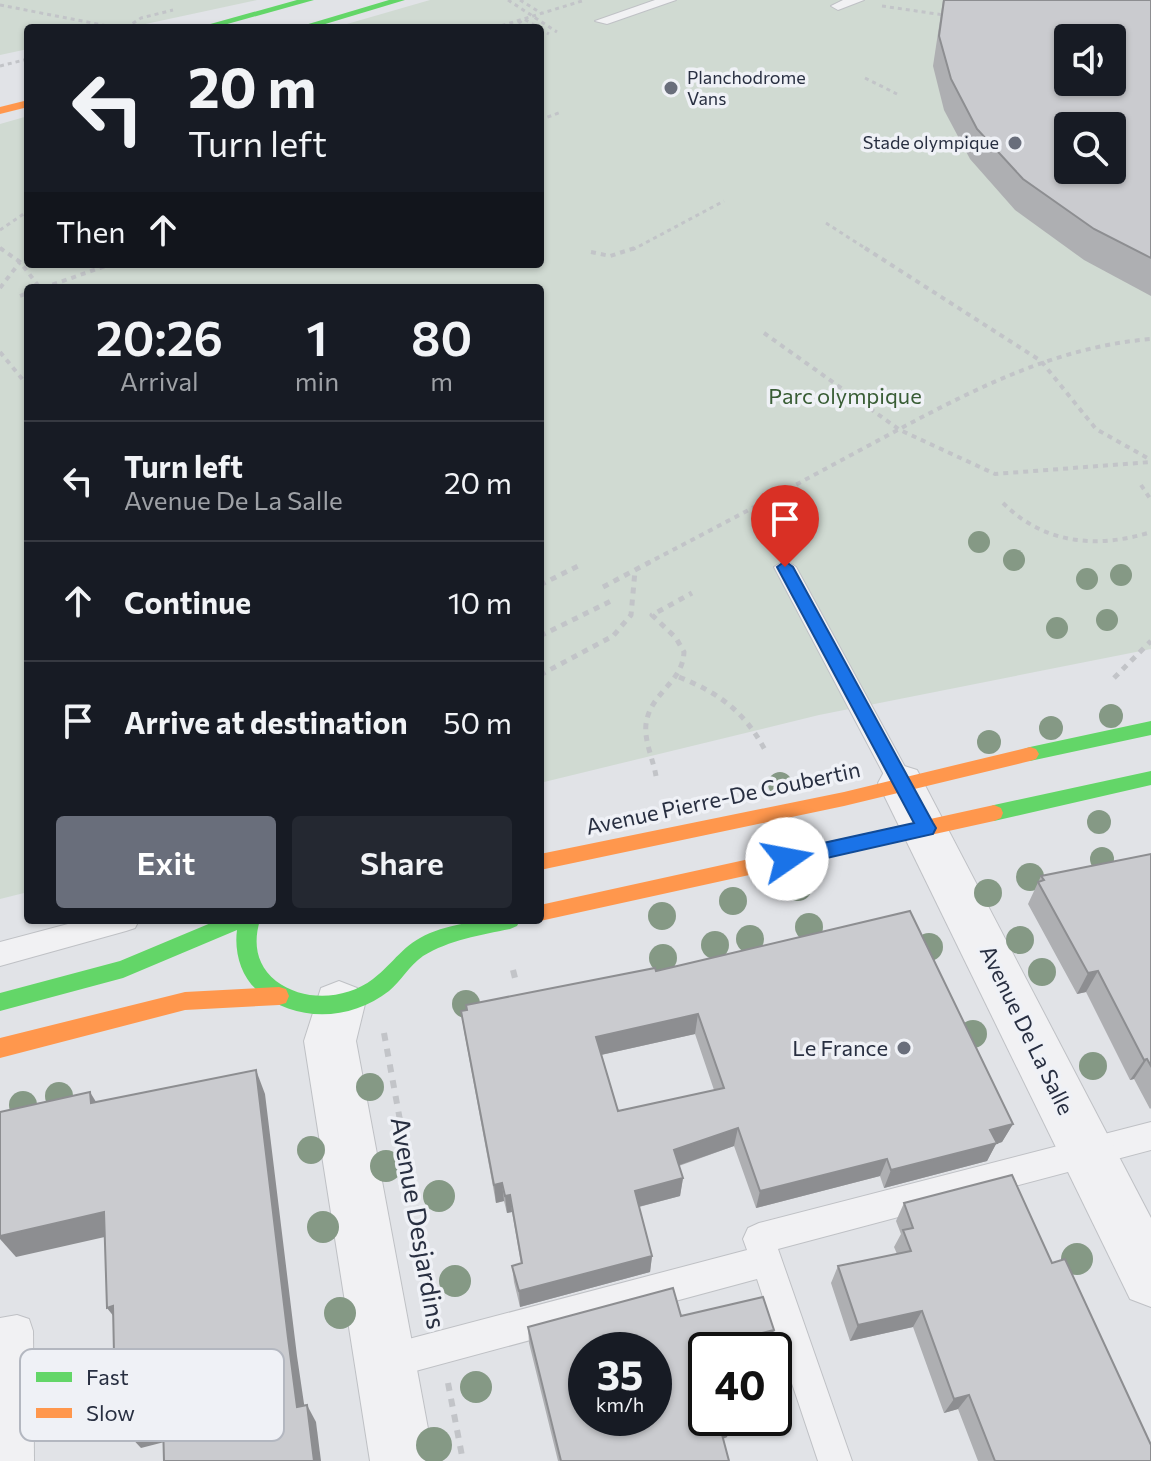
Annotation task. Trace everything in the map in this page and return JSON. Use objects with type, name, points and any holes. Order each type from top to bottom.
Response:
[{"type":"street","points":[[216,24],[309,0]]},
{"type":"street","points":[[314,24],[400,0]]},
{"type":"street","points":[[0,111],[24,104]]},
{"type":"street","name":"Avenue Pierre-De Coubertin","points":[[544,861],[844,799],[901,783],[1151,728]]},
{"type":"street","points":[[544,912],[1151,778]]},
{"type":"street","name":"Avenue De La Salle","points":[[901,783],[1151,1278]]},
{"type":"street","points":[[0,1002],[134,968],[172,954],[232,924]]},
{"type":"street","points":[[249,924],[246,942],[249,962],[266,988],[279,996],[317,1006],[372,987],[414,951],[454,933],[493,924]]},
{"type":"street","points":[[402,1461],[330,1041],[372,987],[405,956],[411,937]]},
{"type":"street","points":[[0,1048],[185,1001],[279,996]]},
{"type":"lane","points":[[602,21],[669,0]]},
{"type":"lane","points":[[838,6],[857,0]]},
{"type":"lane","points":[[785,567],[901,783]]},
{"type":"lane","points":[[0,954],[111,924]]},
{"type":"lane","points":[[386,1362],[1087,1152],[1151,1136]]},
{"type":"lane","points":[[763,1250],[835,1461]]},
{"type":"lane","points":[[0,1334],[17,1331],[17,1461]]},
{"type":"path","points":[[0,4],[6,0]]},
{"type":"path","points":[[508,0],[557,32]]},
{"type":"path","points":[[520,0],[541,13]]},
{"type":"path","points":[[507,24],[585,0]]},
{"type":"path","points":[[0,4],[98,24]]},
{"type":"path","points":[[875,5],[944,15]]},
{"type":"path","points":[[517,24],[524,19]]},
{"type":"path","points":[[524,19],[533,24]]},
{"type":"path","points":[[544,31],[549,34]]},
{"type":"path","points":[[0,66],[24,60]]},
{"type":"path","points":[[865,78],[897,94]]},
{"type":"path","points":[[544,118],[561,112]]},
{"type":"path","points":[[591,252],[610,256],[626,253],[724,201]]},
{"type":"path","points":[[0,230],[24,214]]},
{"type":"path","points":[[826,223],[1041,361],[1096,429],[1151,461]]},
{"type":"path","points":[[0,248],[24,267]]},
{"type":"path","points":[[0,288],[20,262]]},
{"type":"path","points":[[25,268],[39,284]]},
{"type":"path","points":[[54,284],[100,268]]},
{"type":"path","points":[[20,296],[24,294]]},
{"type":"path","points":[[764,333],[900,430],[995,474],[1151,461]]},
{"type":"path","points":[[603,587],[900,430],[1041,361],[1121,339],[1151,339]]},
{"type":"path","points":[[0,352],[24,381]]},
{"type":"path","points":[[1141,485],[1151,500]]},
{"type":"path","points":[[1003,503],[1030,526],[1068,540],[1115,541],[1151,532]]},
{"type":"path","points":[[544,583],[580,565]]},
{"type":"path","points":[[544,673],[613,636],[631,615],[635,570]]},
{"type":"path","points":[[656,776],[646,723],[655,700],[679,677],[683,651],[680,642],[652,615],[692,593]]},
{"type":"path","points":[[544,634],[615,599]]},
{"type":"path","points":[[1114,678],[1151,641]]},
{"type":"path","points":[[679,677],[704,687],[739,709],[750,719],[765,750]]},
{"type":"path","points":[[513,970],[515,978]]},
{"type":"path","name":"Avenue Desjardins","points":[[372,987],[463,1461]]},
{"type":"green space","points":[[0,0],[257,0],[146,24],[24,24],[24,50],[0,55]]},
{"type":"green space","name":"Parc olympique","points":[[430,0],[1151,0],[1151,649],[819,715],[544,782],[544,284],[24,284],[24,893],[0,899],[0,124],[24,117],[24,268],[544,268],[544,24],[347,24]]},
{"type":"building","name":"Stade olympique","points":[[944,0],[1151,0],[1151,258],[1094,229],[1023,179],[977,129],[951,79],[939,36]]},
{"type":"building","points":[[1151,854],[1151,1066],[1147,1059],[1144,1060],[1098,971],[1088,973],[1038,882],[1044,880],[1041,876]]},
{"type":"building","points":[[910,911],[1013,1124],[990,1130],[997,1143],[891,1170],[887,1159],[760,1191],[738,1128],[674,1150],[683,1178],[635,1191],[652,1256],[519,1291],[512,1266],[522,1263],[510,1195],[505,1196],[502,1183],[494,1185],[461,1011],[467,1010],[466,1005],[655,968],[656,971]],"holes":[[[698,1014],[724,1088],[618,1111],[596,1037]]]},
{"type":"building","points":[[256,1070],[297,1407],[307,1405],[314,1461],[164,1461],[163,1441],[284,1441],[284,1349],[114,1349],[113,1306],[107,1308],[104,1212],[0,1236],[0,1112],[90,1092],[91,1103]]},
{"type":"building","points":[[1012,1175],[1052,1263],[1065,1259],[1151,1445],[1151,1461],[995,1461],[969,1395],[954,1399],[922,1311],[858,1325],[838,1266],[911,1251],[903,1230],[913,1228],[904,1203]]},
{"type":"building","points":[[673,1288],[681,1316],[763,1297],[774,1330],[688,1332],[688,1436],[722,1436],[729,1461],[561,1461],[528,1327]]},
{"type":"traffic: fast","points":[[216,24],[309,0]]},
{"type":"traffic: fast","points":[[314,24],[400,0]]},
{"type":"traffic: fast","points":[[1030,754],[1151,728]]},
{"type":"traffic: fast","points":[[994,813],[1151,778]]},
{"type":"traffic: fast","points":[[0,1002],[123,969],[230,924]]},
{"type":"traffic: fast","points":[[249,924],[247,953],[263,983],[290,1000],[321,1005],[337,1004],[367,994],[386,981],[411,954],[427,944],[493,924]]},
{"type":"traffic: slow","points":[[0,111],[24,104]]},
{"type":"traffic: slow","points":[[544,861],[844,799],[1030,754]]},
{"type":"traffic: slow","points":[[544,912],[994,813]]},
{"type":"traffic: slow","points":[[0,1048],[185,1001],[279,996]]},
{"type":"place","name":"Planchodrome Vans","points":[[671,88]]},
{"type":"place","name":"Stade olympique","points":[[1015,143]]},
{"type":"place","name":"Le France","points":[[904,1048]]},
{"type":"route","points":[[785,567],[926,828],[787,859]]}]
